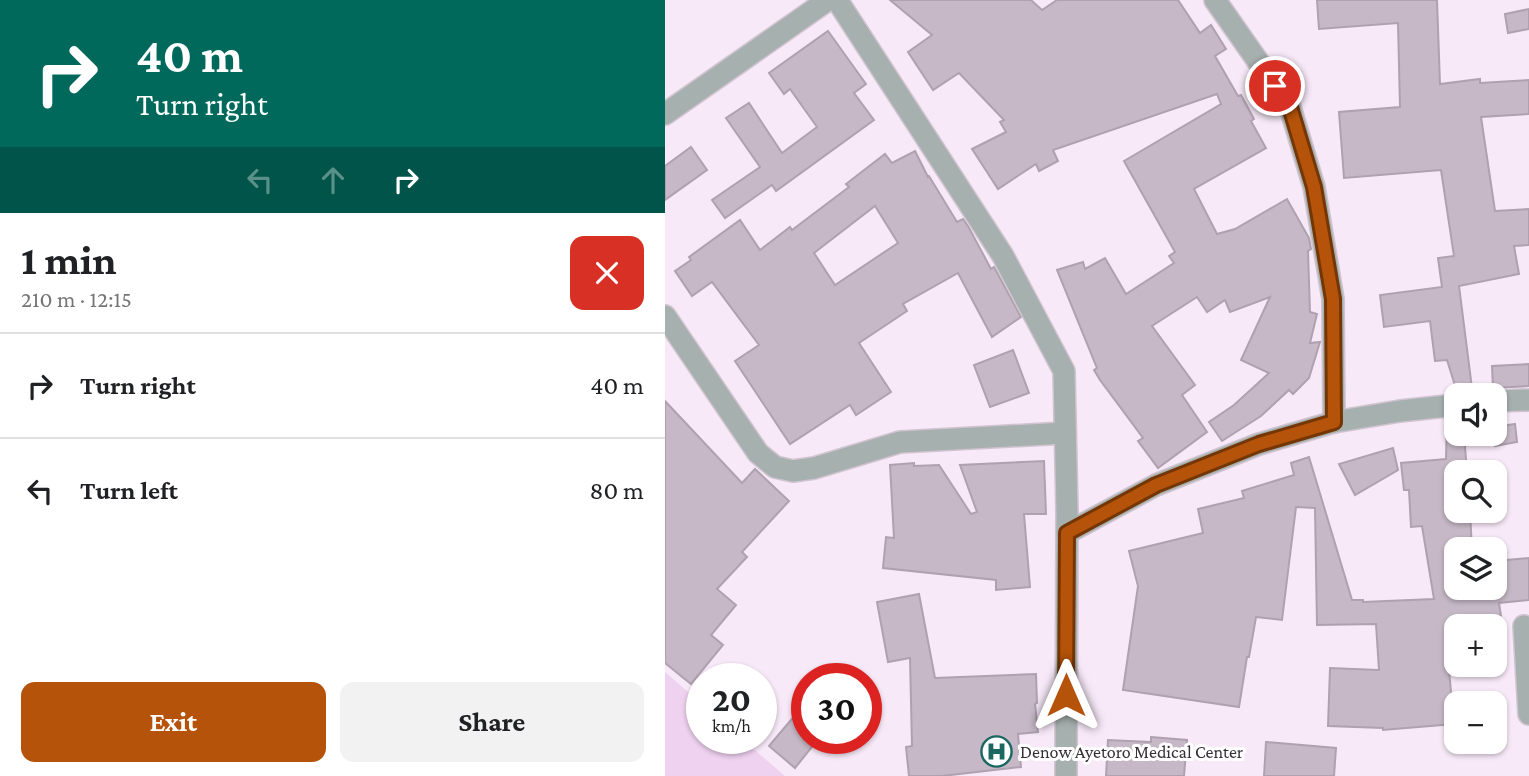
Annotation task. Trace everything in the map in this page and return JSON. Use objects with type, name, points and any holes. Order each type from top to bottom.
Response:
[{"type":"street","points":[[665,114],[828,0]]},
{"type":"street","points":[[837,0],[1003,256],[1064,371],[1067,533],[1066,776]]},
{"type":"street","points":[[1215,0],[1290,107],[1314,187],[1333,299],[1334,422]]},
{"type":"street","points":[[667,326],[758,453],[775,467],[793,471],[814,468],[900,442],[1066,433]]},
{"type":"street","points":[[1507,401],[1529,400]]},
{"type":"street","points":[[1067,533],[1156,485],[1259,444],[1334,422],[1444,406]]},
{"type":"street","points":[[1524,626],[1529,714]]},
{"type":"shaded area","points":[[665,672],[686,690],[686,754],[759,754],[785,776],[665,776]]},
{"type":"building","points":[[890,0],[1031,0],[1042,10],[1057,0],[1178,0],[1200,33],[1211,25],[1226,49],[1215,56],[1238,96],[1241,95],[1266,148],[1194,189],[1217,234],[1235,229],[1287,199],[1309,238],[1311,249],[1308,251],[1310,312],[1317,314],[1310,343],[1320,342],[1309,378],[1293,394],[1289,390],[1261,416],[1222,441],[1209,422],[1234,405],[1269,373],[1241,360],[1270,297],[1230,312],[1225,300],[1207,312],[1197,297],[1152,326],[1195,385],[1182,395],[1207,432],[1158,468],[1138,441],[1143,438],[1094,370],[1097,368],[1057,270],[1083,262],[1085,269],[1105,258],[1126,294],[1174,263],[1169,256],[1175,252],[1124,161],[1221,104],[1217,94],[1053,150],[1058,161],[1039,171],[1036,164],[998,189],[972,149],[1006,132],[1000,122],[1004,120],[959,73],[933,90],[908,52],[932,35]]},
{"type":"building","points":[[1317,0],[1437,0],[1440,84],[1480,79],[1480,83],[1529,80],[1529,114],[1481,117],[1495,211],[1529,209],[1529,245],[1514,246],[1519,274],[1459,286],[1471,383],[1454,383],[1447,360],[1435,361],[1430,321],[1384,327],[1380,295],[1442,287],[1438,258],[1454,256],[1441,170],[1344,178],[1339,112],[1400,107],[1398,23],[1319,29]]},
{"type":"building","points":[[1529,9],[1529,29],[1508,33],[1505,14]]},
{"type":"building","points":[[828,31],[866,84],[854,93],[874,120],[776,191],[772,185],[725,218],[712,200],[760,167],[726,118],[749,103],[782,153],[817,127],[790,89],[784,94],[769,73]]},
{"type":"building","points":[[691,147],[707,170],[665,200],[665,166]]},
{"type":"building","points":[[915,151],[957,222],[963,219],[968,226],[1021,317],[992,337],[958,273],[903,304],[907,311],[859,343],[891,392],[856,415],[850,405],[790,444],[735,361],[759,345],[712,282],[692,296],[675,271],[691,260],[689,257],[740,220],[760,250],[790,227],[792,230],[849,187],[846,184],[885,154],[892,163]],"holes":[[[875,206],[898,243],[835,285],[814,253]]]},
{"type":"building","points":[[1013,350],[1029,393],[990,407],[974,365]]},
{"type":"building","points":[[1529,364],[1529,386],[1507,387],[1507,383],[1493,383],[1492,366]]},
{"type":"building","points":[[665,401],[742,483],[755,469],[789,501],[742,552],[747,557],[717,589],[736,605],[711,635],[723,645],[708,663],[686,663],[686,680],[665,663]]},
{"type":"building","points":[[1515,424],[1517,442],[1507,444],[1507,425]]},
{"type":"building","points":[[1446,446],[1465,446],[1466,460],[1444,460],[1444,523],[1471,523],[1471,537],[1444,537],[1444,600],[1507,600],[1507,560],[1529,558],[1529,600],[1499,603],[1501,614],[1444,614],[1444,677],[1450,677],[1451,691],[1444,691],[1444,725],[1383,730],[1328,726],[1330,668],[1379,670],[1376,624],[1317,625],[1315,508],[1296,507],[1282,620],[1256,617],[1239,707],[1123,690],[1138,586],[1129,551],[1203,533],[1198,509],[1244,498],[1242,491],[1294,475],[1291,463],[1309,457],[1352,600],[1363,602],[1434,599],[1422,526],[1411,527],[1409,490],[1404,490],[1401,463],[1446,459]]},
{"type":"building","points":[[1393,448],[1398,470],[1355,495],[1339,464]]},
{"type":"building","points":[[1044,461],[1046,514],[1024,514],[1030,587],[996,590],[996,580],[883,568],[886,537],[894,538],[890,465],[939,465],[971,514],[977,512],[960,465]]},
{"type":"building","points":[[919,594],[935,678],[1036,674],[1038,732],[1018,734],[1021,767],[942,776],[909,776],[906,747],[912,746],[910,658],[888,662],[877,602]]},
{"type":"building","points":[[791,720],[791,754],[806,754],[795,768],[777,753],[777,737]]},
{"type":"building","points":[[1151,737],[1187,740],[1184,776],[1106,776],[1108,740],[1151,742]]},
{"type":"building","points":[[1266,742],[1336,748],[1334,776],[1264,776]]},
{"type":"place","name":"Denow Ayetoro Medical Center","points":[[997,752]]},
{"type":"route","points":[[1066,695],[1067,533],[1156,485],[1259,444],[1334,422],[1333,299],[1314,187],[1290,107],[1275,86]]}]
